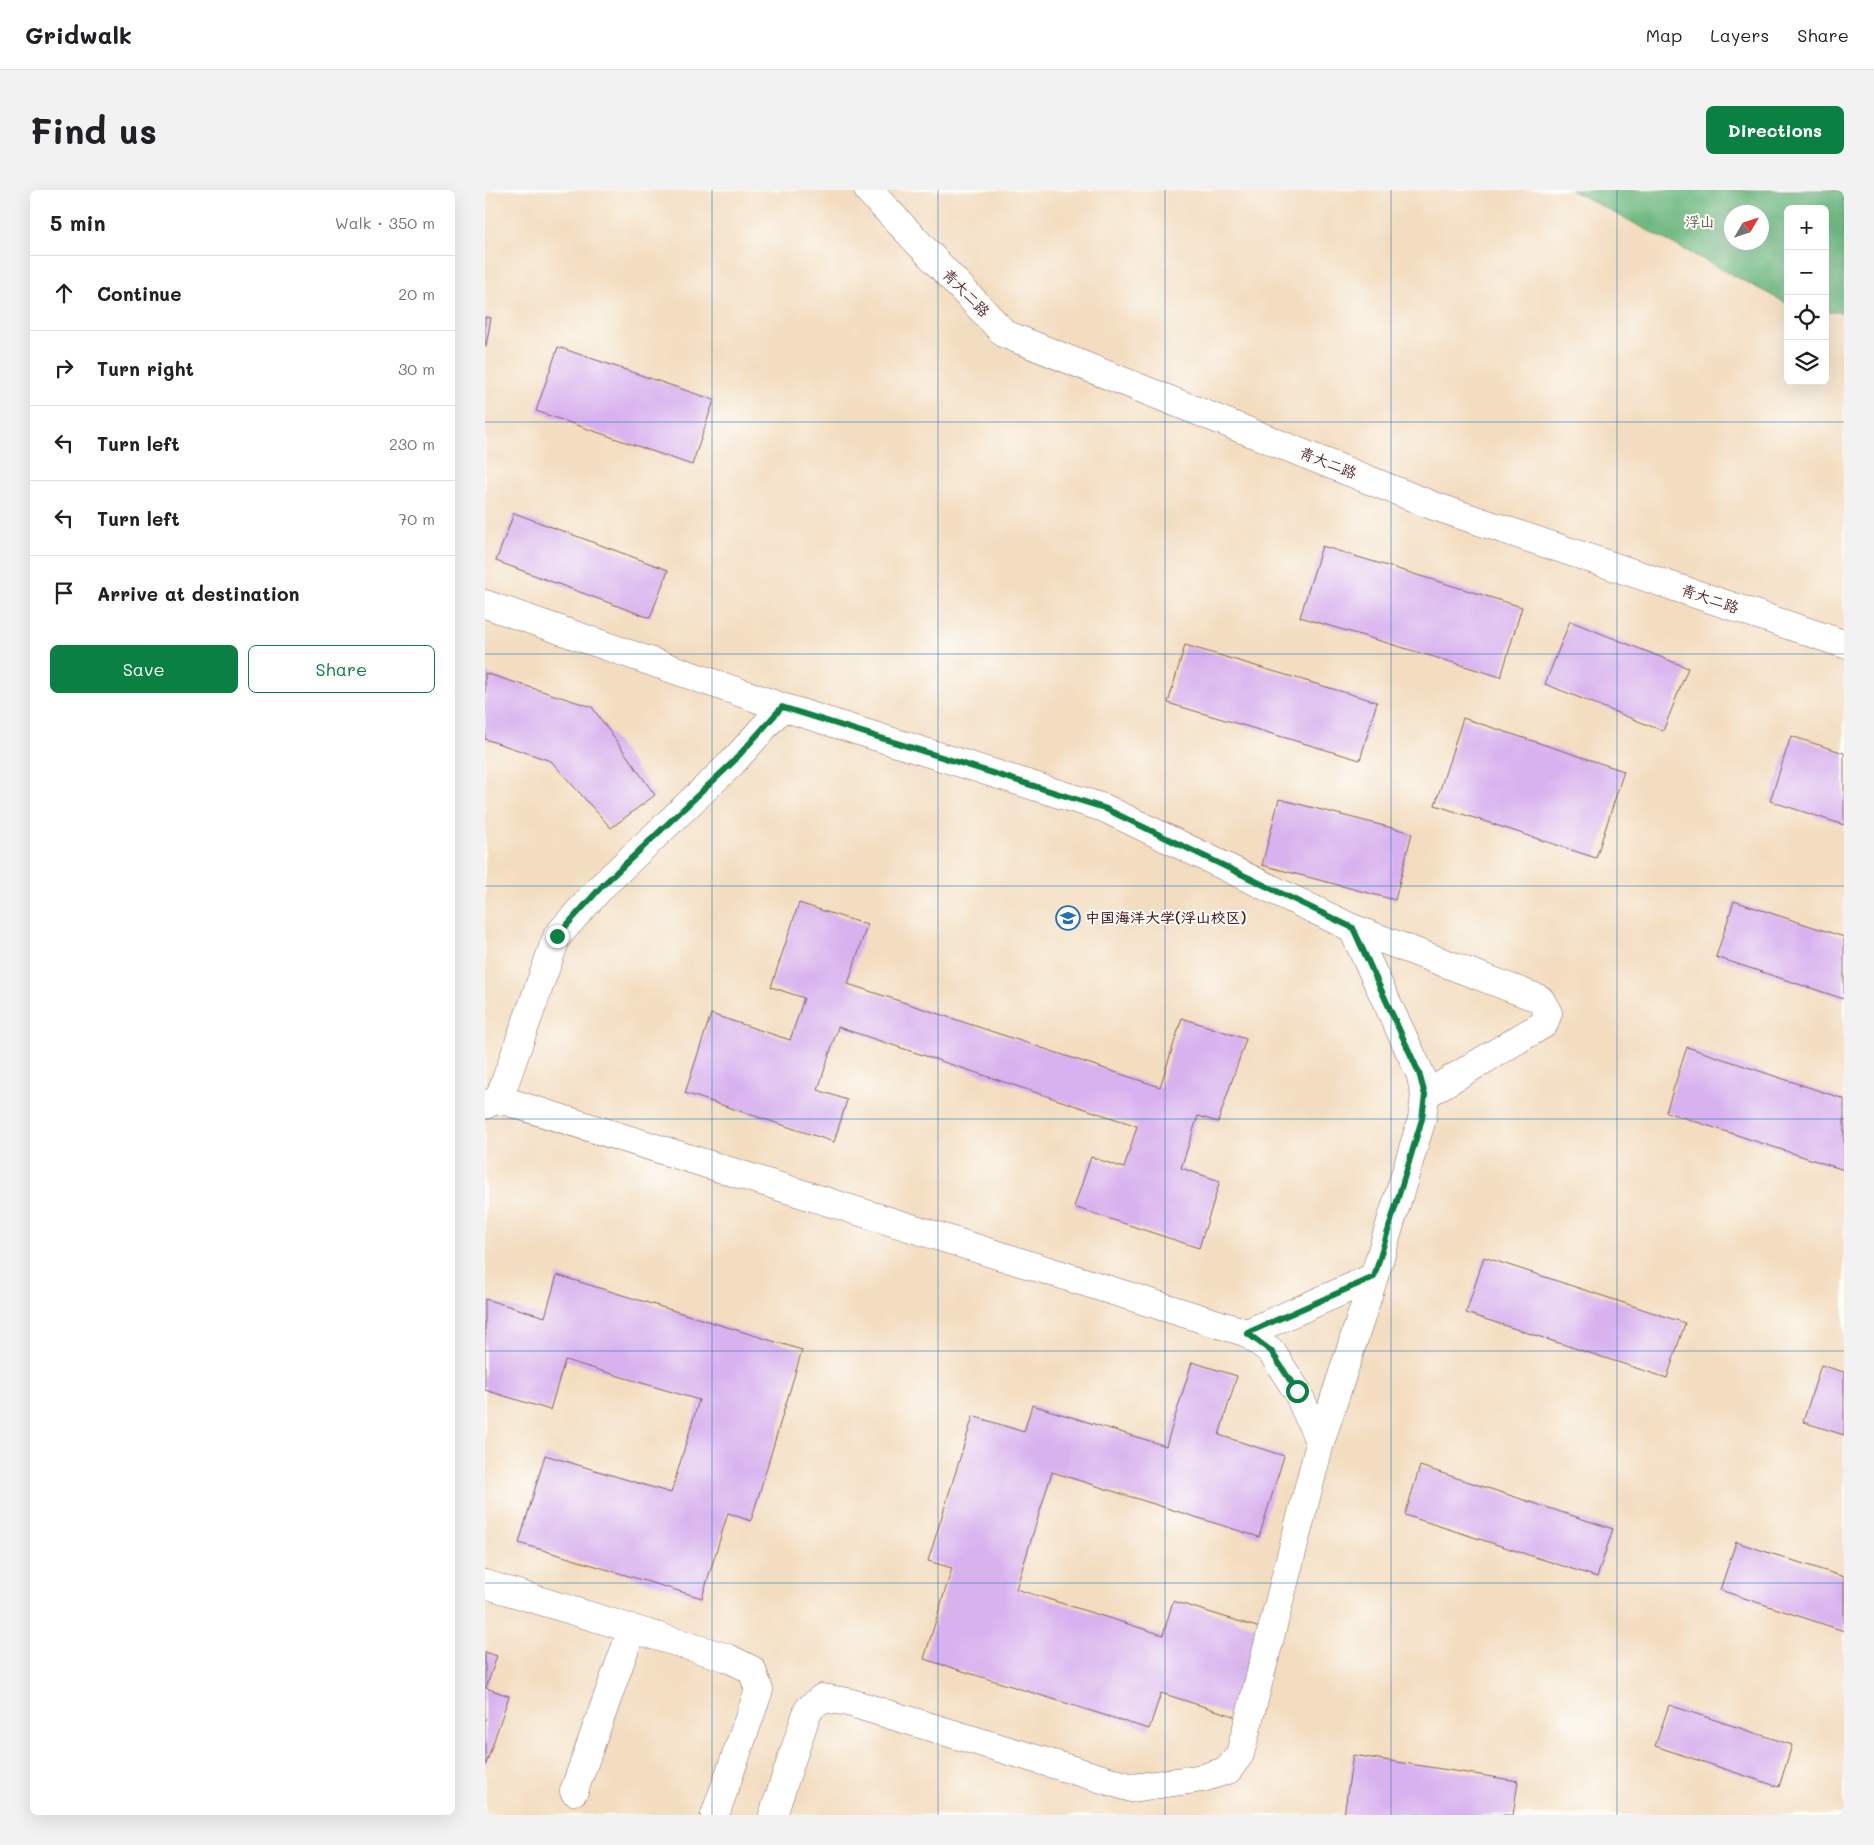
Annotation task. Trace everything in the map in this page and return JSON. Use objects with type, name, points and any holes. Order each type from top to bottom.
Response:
[{"type":"street","name":"青大二路","points":[[867,190],[1005,334],[1434,506],[1844,644]]},
{"type":"street","points":[[485,604],[782,707],[1104,808],[1353,928],[1540,999],[1548,1013],[1544,1024],[1425,1095]]},
{"type":"street","points":[[782,707],[733,762],[603,885],[557,936],[492,1102],[1247,1333],[1271,1351],[1292,1383],[1320,1443]]},
{"type":"street","points":[[773,1815],[808,1710],[823,1698],[848,1702],[1131,1788],[1203,1778],[1228,1770],[1240,1754],[1320,1443],[1374,1277],[1422,1119],[1425,1095],[1419,1073],[1353,928]]},
{"type":"street","points":[[1247,1333],[1374,1277]]},
{"type":"street","points":[[485,1584],[729,1658],[752,1670],[759,1690],[715,1815]]},
{"type":"street","points":[[574,1791],[632,1629]]},
{"type":"green space","name":"浮山","points":[[1571,190],[1844,190],[1844,312],[1829,312],[1829,205],[1784,205],[1784,302]]},
{"type":"building","points":[[485,317],[491,318],[486,346],[485,346]]},
{"type":"building","points":[[558,347],[714,400],[692,465],[536,411]]},
{"type":"building","points":[[514,513],[668,570],[650,618],[496,561]]},
{"type":"building","points":[[1322,546],[1522,607],[1501,677],[1300,617]]},
{"type":"building","points":[[1570,621],[1688,668],[1663,731],[1545,684]]},
{"type":"building","points":[[1185,645],[1377,702],[1360,760],[1168,703]]},
{"type":"building","points":[[485,673],[592,707],[655,795],[611,828],[551,761],[485,739]]},
{"type":"building","points":[[1463,718],[1624,771],[1596,858],[1435,805]]},
{"type":"building","points":[[1791,736],[1844,753],[1844,825],[1770,801]]},
{"type":"building","points":[[1279,799],[1412,833],[1395,900],[1262,865]]},
{"type":"building","points":[[1734,901],[1844,937],[1844,999],[1716,957]]},
{"type":"building","points":[[799,903],[867,925],[848,984],[1160,1087],[1182,1018],[1246,1039],[1218,1122],[1198,1116],[1181,1168],[1220,1181],[1199,1248],[1074,1207],[1091,1157],[1124,1168],[1137,1126],[838,1027],[818,1090],[847,1100],[834,1142],[685,1093],[711,1014],[790,1040],[804,998],[771,987]]},
{"type":"building","points":[[1687,1047],[1844,1099],[1844,1170],[1666,1112]]},
{"type":"building","points":[[1484,1257],[1685,1323],[1667,1378],[1466,1313]]},
{"type":"building","points":[[557,1275],[802,1350],[751,1521],[728,1513],[702,1598],[519,1543],[545,1455],[671,1493],[699,1400],[565,1360],[550,1410],[485,1390],[485,1299],[545,1317]]},
{"type":"building","points":[[1192,1362],[1237,1376],[1219,1435],[1284,1456],[1259,1537],[1052,1472],[1016,1589],[1163,1635],[1173,1601],[1270,1631],[1243,1719],[1161,1693],[1149,1729],[924,1659],[952,1568],[928,1561],[973,1416],[1024,1432],[1032,1405],[1166,1446]]},
{"type":"building","points":[[1821,1365],[1844,1372],[1844,1435],[1803,1422]]},
{"type":"building","points":[[1420,1466],[1613,1529],[1597,1577],[1405,1515]]},
{"type":"building","points":[[1736,1542],[1844,1577],[1844,1631],[1720,1590]]},
{"type":"building","points":[[485,1652],[497,1656],[486,1688],[509,1696],[485,1767]]},
{"type":"building","points":[[1669,1705],[1792,1745],[1779,1787],[1655,1746]]},
{"type":"building","points":[[1353,1755],[1518,1781],[1513,1815],[1344,1815]]},
{"type":"place","name":"中国海洋大学(浮山校区)","points":[[1068,918]]},
{"type":"route","points":[[557,936],[603,885],[733,762],[782,707],[1104,808],[1353,928],[1419,1073],[1425,1095],[1422,1119],[1374,1277],[1247,1333],[1271,1351],[1297,1391]]}]
